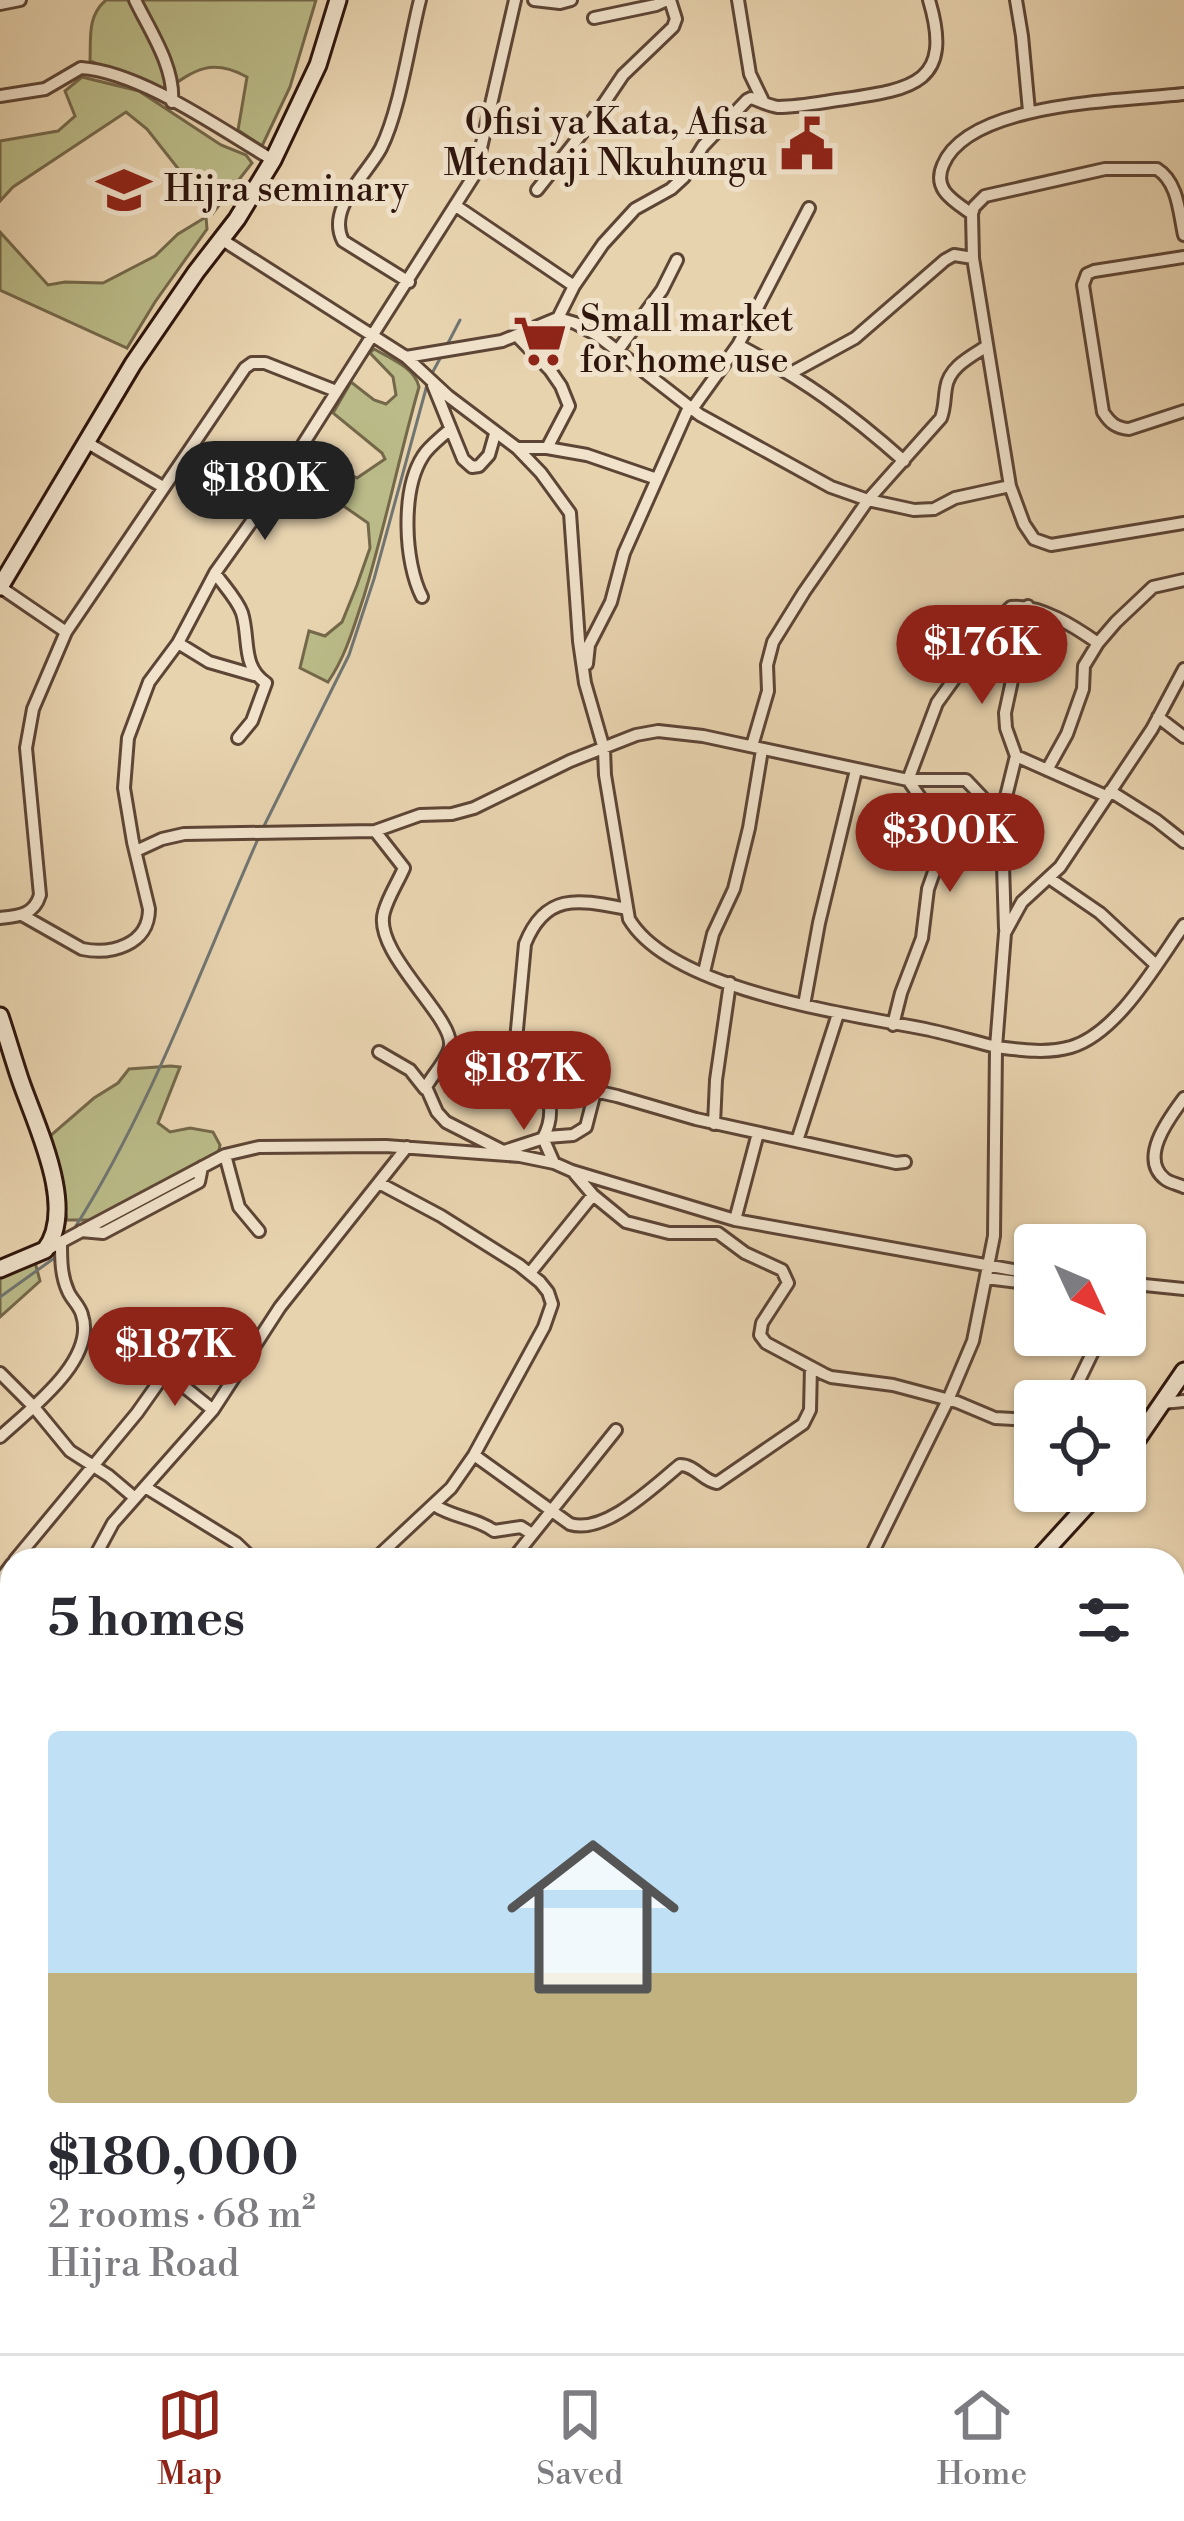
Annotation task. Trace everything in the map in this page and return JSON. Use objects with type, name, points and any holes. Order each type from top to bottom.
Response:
[{"type":"street","points":[[0,4],[20,0]]},
{"type":"street","points":[[135,0],[168,70],[172,102]]},
{"type":"street","points":[[66,632],[2,577],[133,364],[237,219],[273,160],[318,65],[338,0]]},
{"type":"street","points":[[409,282],[343,241],[338,222],[381,148],[392,118],[419,0]]},
{"type":"street","points":[[22,915],[82,949],[104,952],[135,940],[149,920],[124,788],[128,737],[149,682],[178,643],[215,573],[272,493],[456,206],[480,159],[515,0]]},
{"type":"street","points":[[534,0],[571,0]]},
{"type":"street","points":[[537,190],[622,75],[674,27],[676,19],[668,0],[594,18]]},
{"type":"street","points":[[738,0],[750,74],[764,103]]},
{"type":"street","points":[[406,357],[517,336],[558,318],[603,244],[630,213],[684,177],[703,146],[747,100],[772,107],[911,86],[924,76],[936,47],[936,22],[929,0]]},
{"type":"street","points":[[1016,0],[1029,111]]},
{"type":"street","points":[[0,96],[45,89],[81,68],[130,79],[273,160]]},
{"type":"street","points":[[972,214],[939,183],[948,154],[972,135],[1029,111],[1184,94]]},
{"type":"street","points":[[1184,235],[1170,179],[1157,169],[1105,170],[985,196],[972,214],[974,258],[1010,486],[1034,539],[1051,544],[1184,523]]},
{"type":"street","points":[[456,206],[574,286]]},
{"type":"street","points":[[585,683],[589,646],[611,602],[624,553],[657,479],[691,408],[738,345],[809,208]]},
{"type":"street","points":[[221,239],[406,357],[517,448],[570,512],[585,683],[604,749],[627,909],[636,930],[660,952],[730,983],[804,1005],[1033,1051],[1073,1046],[1099,1030],[1132,999],[1184,925]]},
{"type":"street","points":[[791,373],[855,338],[945,260],[954,255],[974,258]]},
{"type":"street","points":[[1184,257],[1094,271],[1083,285],[1108,421],[1129,429],[1184,411]]},
{"type":"street","points":[[618,350],[662,290],[677,260]]},
{"type":"street","points":[[558,318],[618,350],[691,408],[831,487],[902,508],[934,509],[955,498],[1010,486]]},
{"type":"street","points":[[517,336],[550,370],[569,406],[547,448]]},
{"type":"street","points":[[738,345],[791,373],[853,416],[904,461]]},
{"type":"street","points":[[704,972],[713,934],[734,889],[773,642],[868,500],[941,418],[950,374],[987,346]]},
{"type":"street","points":[[0,918],[22,915],[40,895],[26,748],[33,710],[66,632],[251,363],[265,363],[336,391]]},
{"type":"street","points":[[432,381],[463,459],[472,467],[489,454],[495,434]]},
{"type":"street","points":[[422,597],[411,561],[410,499],[423,455],[450,429]]},
{"type":"street","points":[[86,442],[163,487]]},
{"type":"street","points":[[517,448],[587,455],[657,479]]},
{"type":"street","points":[[215,573],[242,614],[246,653],[254,675]]},
{"type":"street","points":[[1047,770],[1067,734],[1083,689],[1084,666],[1098,643],[1154,587],[1184,580]]},
{"type":"street","points":[[908,780],[937,703],[1011,607],[1028,606],[1098,643]]},
{"type":"street","points":[[875,1548],[973,1341],[994,1236],[997,1013],[1007,841],[1001,817],[1016,756],[1004,720],[1028,606]]},
{"type":"street","points":[[178,643],[208,662],[266,683],[252,721],[238,738]]},
{"type":"street","points":[[1005,933],[1022,902],[1060,867],[1184,669]]},
{"type":"street","points":[[1158,717],[1184,737]]},
{"type":"street","points":[[136,851],[184,834],[375,831],[420,815],[452,814],[570,760],[658,731],[908,780],[966,780],[1001,817]]},
{"type":"street","points":[[1016,756],[1108,794],[1156,820],[1184,842]]},
{"type":"street","points":[[804,1005],[856,770]]},
{"type":"street","points":[[892,1025],[922,938],[928,889],[941,852],[934,817],[908,780]]},
{"type":"street","points":[[375,831],[404,868],[382,915],[387,938],[450,1039],[450,1048],[426,1087],[446,1122],[503,1151]]},
{"type":"street","points":[[1049,878],[1100,913],[1156,964]]},
{"type":"street","points":[[627,909],[563,903],[546,911],[529,934],[516,1040],[518,1055],[536,1072],[554,1082],[714,1124],[905,1162]]},
{"type":"street","points":[[714,1124],[730,983]]},
{"type":"street","points":[[797,1141],[838,1014]]},
{"type":"street","points":[[0,1016],[8,1069],[50,1166],[56,1229],[53,1246],[85,1329],[74,1364],[0,1437]]},
{"type":"street","points":[[380,1052],[410,1070],[431,1096]]},
{"type":"street","points":[[536,1072],[549,1093],[551,1108],[550,1126],[543,1138]]},
{"type":"street","points":[[489,1155],[543,1138],[574,1135],[586,1127],[596,1092]]},
{"type":"street","points":[[1184,1098],[1155,1148],[1154,1164],[1164,1179],[1184,1187]]},
{"type":"street","points":[[735,1220],[758,1133]]},
{"type":"street","points":[[543,1138],[554,1163]]},
{"type":"street","points":[[0,1269],[225,1155],[260,1147],[335,1145],[520,1156],[735,1220],[1014,1279]]},
{"type":"street","points":[[99,1548],[112,1523],[213,1410],[280,1307],[406,1147]]},
{"type":"street","points":[[225,1155],[239,1207],[259,1231]]},
{"type":"street","points":[[572,1172],[626,1222],[669,1233],[718,1233],[782,1270],[788,1283],[762,1323],[760,1335],[766,1342],[831,1378],[892,1385],[995,1418],[1014,1419]]},
{"type":"street","points":[[379,1183],[530,1273],[548,1292],[551,1304],[549,1316],[474,1455],[451,1488],[387,1548]]},
{"type":"street","points":[[530,1273],[593,1195]]},
{"type":"street","points":[[987,1272],[1014,1273]]},
{"type":"street","points":[[1146,1285],[1184,1289]]},
{"type":"street","points":[[474,1455],[570,1524],[587,1526],[630,1505],[680,1466],[687,1465],[712,1482],[726,1478],[808,1419],[812,1367]]},
{"type":"street","points":[[1146,1426],[1184,1371]]},
{"type":"street","points":[[25,1548],[166,1372],[213,1410]]},
{"type":"street","points":[[0,1373],[70,1451],[135,1498]]},
{"type":"street","points":[[1163,1403],[1184,1401]]},
{"type":"street","points":[[521,1548],[616,1430]]},
{"type":"street","points":[[146,1487],[220,1532],[237,1548]]},
{"type":"street","points":[[434,1505],[470,1522],[481,1521],[494,1532],[521,1527],[532,1534]]},
{"type":"street","points":[[1048,1548],[1081,1512]]},
{"type":"green space","points":[[106,0],[316,0],[290,87],[262,146],[238,130],[247,77],[235,71],[204,69],[165,91],[90,61],[93,20]]},
{"type":"green space","points":[[82,77],[139,91],[252,163],[213,213],[147,129],[126,112],[13,187],[0,201],[0,141],[58,131],[75,116],[65,91]]},
{"type":"green space","points":[[206,217],[207,229],[127,348],[0,290],[0,232],[48,285],[103,283],[155,256]]},
{"type":"green space","points":[[374,349],[407,369],[419,387],[364,596],[345,651],[328,682],[300,668],[309,631],[325,636],[342,622],[370,548],[368,523],[299,475],[312,454],[357,478],[385,459],[333,413],[351,382],[386,404],[396,395],[393,377],[370,353]]},
{"type":"green space","points":[[180,1067],[158,1123],[170,1132],[190,1128],[213,1132],[220,1145],[217,1160],[103,1220],[67,1220],[50,1136],[129,1069]]},
{"type":"green space","points":[[35,1262],[40,1281],[0,1317],[0,1278]]},
{"type":"waterway","points":[[447,345],[460,320]]},
{"type":"waterway","points":[[430,377],[443,353]]},
{"type":"waterway","points":[[262,830],[349,655],[427,385]]},
{"type":"waterway","points":[[74,1229],[151,1087],[258,839]]},
{"type":"waterway","points":[[0,1297],[53,1259]]},
{"type":"place","name":"Ofisi ya Kata, Afisa Mtendaji Nkuhungu","points":[[807,144]]},
{"type":"place","name":"Hijra seminary","points":[[124,190]]},
{"type":"place","name":"Small market for home use","points":[[540,341]]}]
